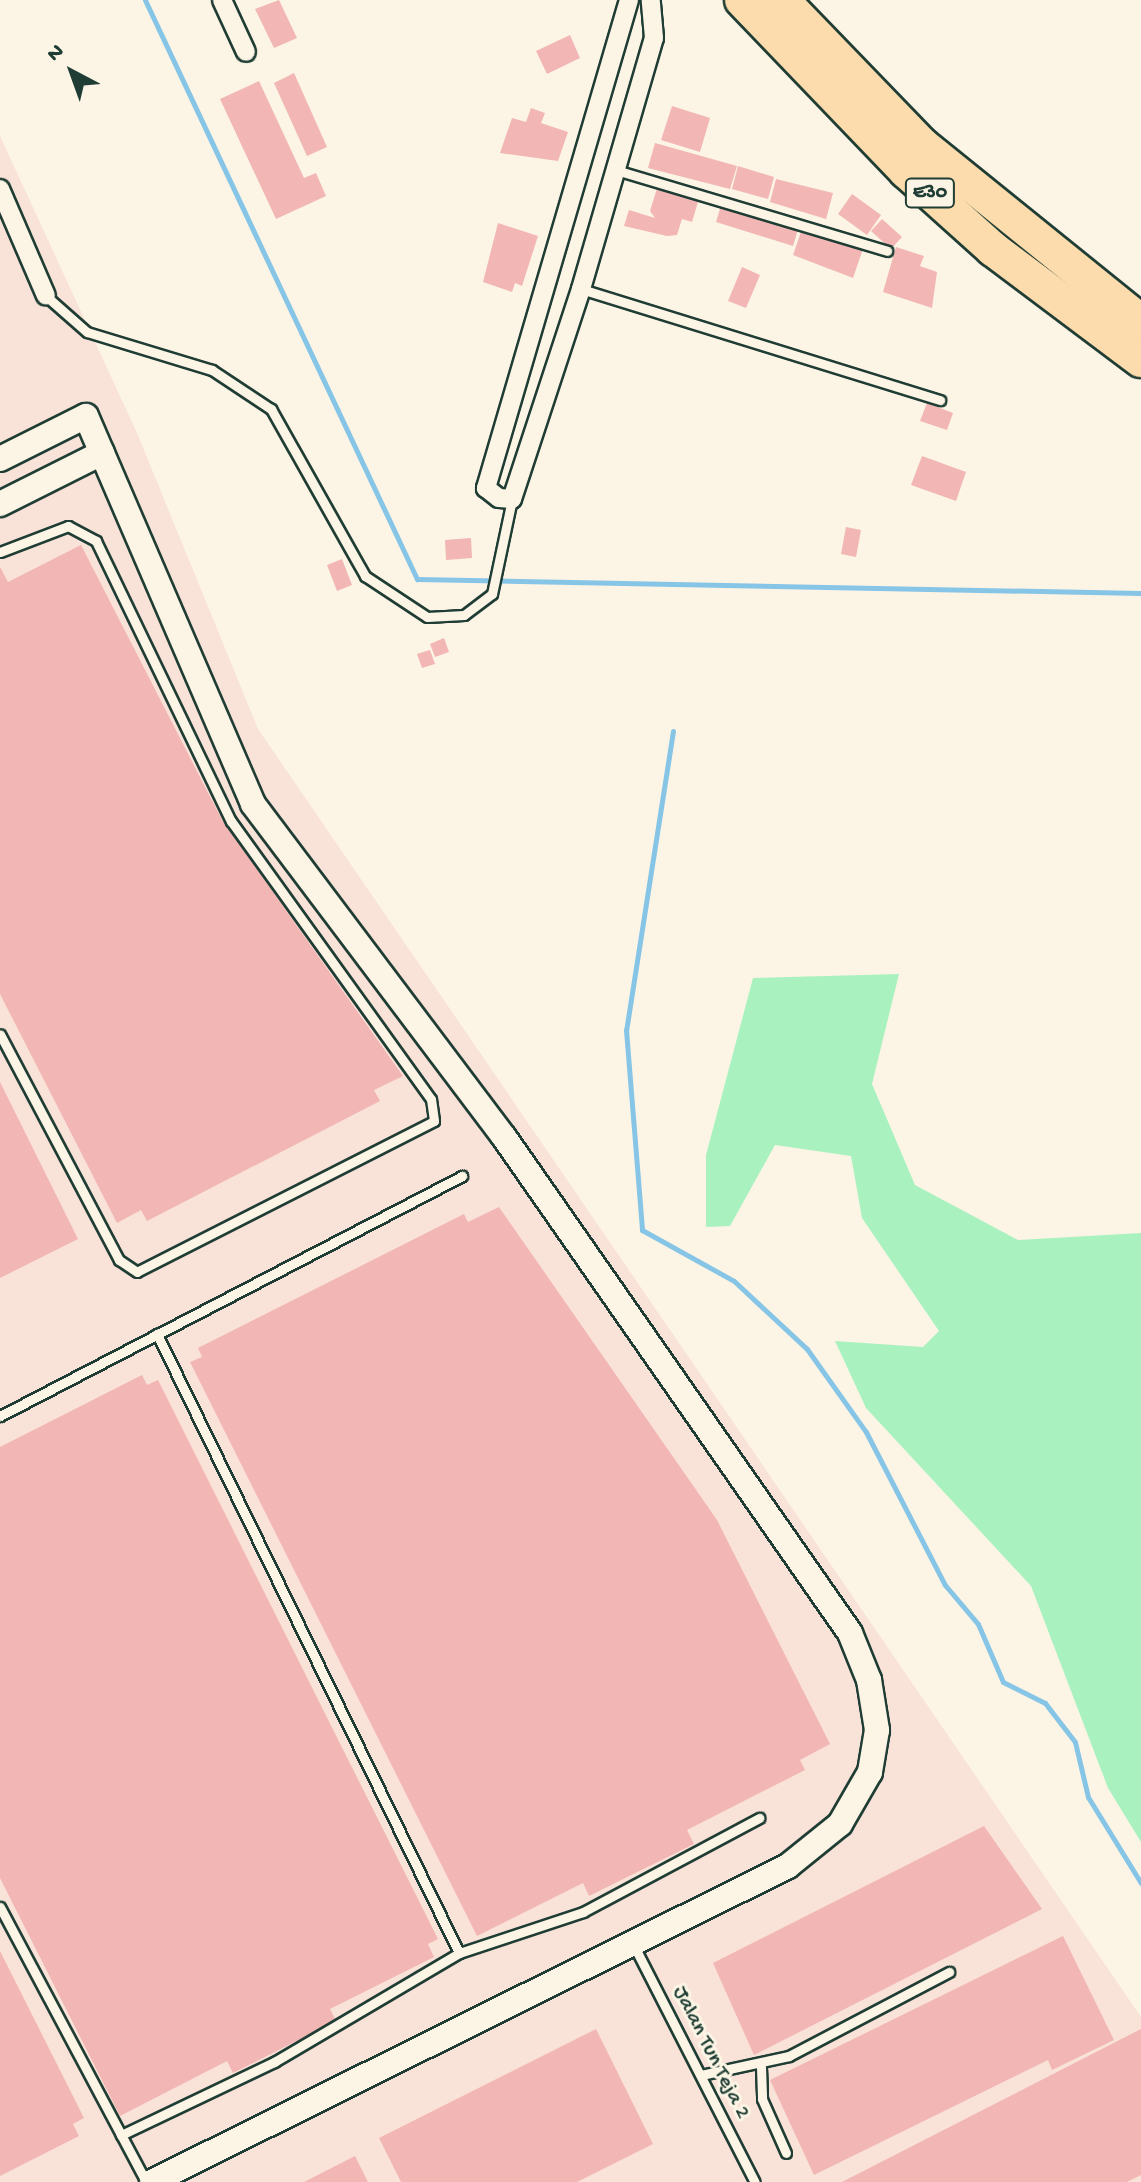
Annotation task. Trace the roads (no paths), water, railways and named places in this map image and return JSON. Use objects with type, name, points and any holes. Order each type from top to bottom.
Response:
[{"type":"highway","name":"E30","points":[[742,0],[906,171],[993,249],[1141,360]]},
{"type":"highway","name":"E30","points":[[782,0],[922,145],[1141,322]]},
{"type":"street","points":[[222,0],[246,52]]},
{"type":"street","points":[[629,0],[486,488],[512,499],[581,289],[654,38],[651,0]]},
{"type":"street","points":[[0,189],[46,296]]},
{"type":"street","points":[[0,459],[86,416],[253,804],[513,1150],[850,1633],[869,1680],[877,1730],[870,1772],[840,1824],[788,1866],[152,2182]]},
{"type":"street","points":[[0,504],[102,453]]},
{"type":"lane","points":[[616,170],[887,251]]},
{"type":"lane","points":[[581,289],[940,400]]},
{"type":"lane","points":[[46,296],[78,327],[212,370],[271,409],[365,576],[398,603],[427,617],[464,615],[492,594],[512,499]]},
{"type":"lane","points":[[0,1034],[119,1260],[137,1272],[434,1121],[431,1099],[231,821],[96,541],[68,526],[1,550]]},
{"type":"lane","points":[[0,1416],[462,1176]]},
{"type":"lane","points":[[157,1334],[459,1953]]},
{"type":"lane","points":[[121,2135],[274,2062],[459,1953],[583,1912],[759,1818]]},
{"type":"lane","points":[[0,1907],[146,2182]]},
{"type":"lane","name":"Jalan Tun Teja 2","points":[[632,1941],[755,2182]]},
{"type":"lane","points":[[701,2075],[761,2067],[949,1972]]},
{"type":"lane","points":[[761,2067],[762,2099],[786,2153]]},
{"type":"waterway","points":[[145,0],[417,579],[1141,593]]},
{"type":"waterway","points":[[673,731],[626,1030],[642,1230],[734,1281],[807,1349],[866,1432],[945,1585],[978,1624],[1003,1682],[1045,1703],[1075,1742],[1088,1797],[1141,1883]]}]
